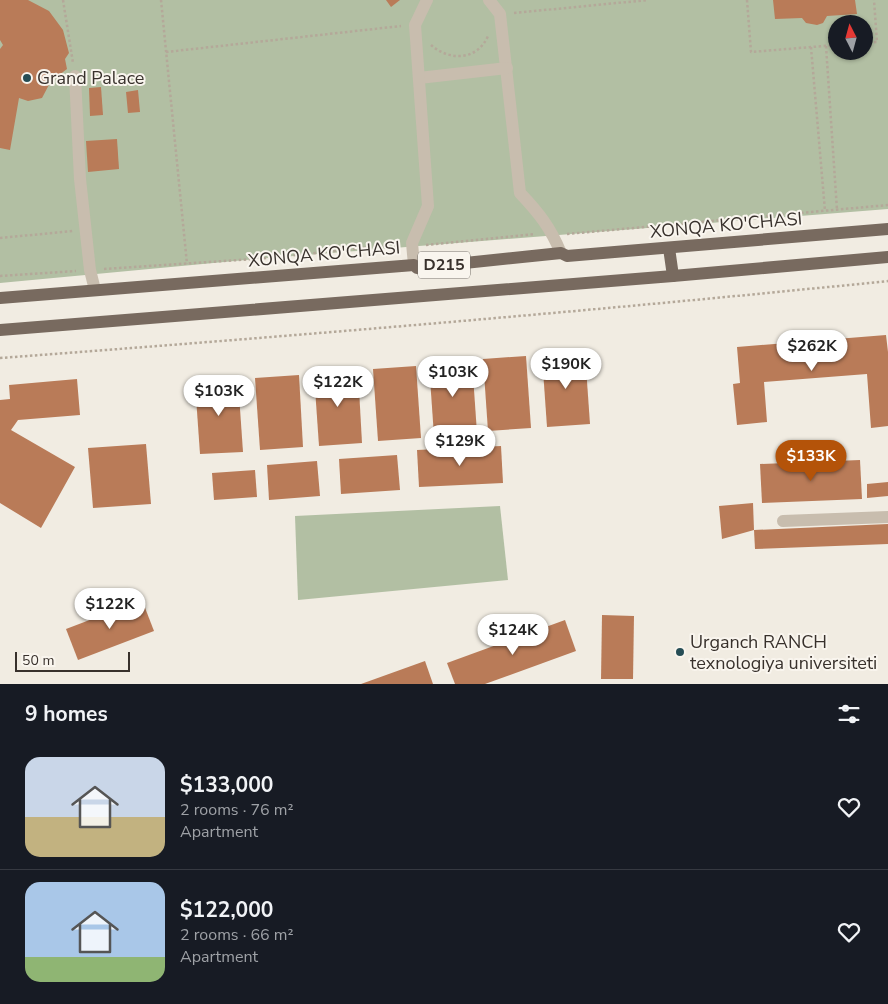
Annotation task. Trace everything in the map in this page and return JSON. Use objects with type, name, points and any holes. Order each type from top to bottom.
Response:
[{"type":"main road","name":"XONQA KO'CHASI","points":[[0,298],[414,265],[417,268],[561,253],[567,256],[888,229]]},
{"type":"main road","points":[[669,248],[674,276]]},
{"type":"main road","name":"D215","points":[[0,330],[888,257]]},
{"type":"lane","points":[[414,265],[412,243],[428,206],[415,25],[427,0]]},
{"type":"lane","points":[[489,0],[500,14],[520,193],[552,232],[561,253]]},
{"type":"lane","points":[[419,78],[507,68]]},
{"type":"lane","points":[[75,76],[80,180],[90,270],[95,290]]},
{"type":"lane","points":[[783,521],[888,517]]},
{"type":"path","points":[[63,0],[75,76]]},
{"type":"path","points":[[161,0],[187,264]]},
{"type":"path","points":[[500,14],[648,0]]},
{"type":"path","points":[[747,0],[751,52],[826,46],[837,210]]},
{"type":"path","points":[[873,42],[877,42],[874,0]]},
{"type":"path","points":[[166,52],[415,25]]},
{"type":"path","points":[[429,43],[438,52],[449,56],[461,57],[471,54],[480,48]]},
{"type":"path","points":[[811,47],[825,210]]},
{"type":"path","points":[[0,276],[268,258],[412,243],[416,246],[552,232],[556,235],[888,205]]},
{"type":"path","points":[[0,238],[86,230]]},
{"type":"path","points":[[0,358],[675,302],[888,281]]},
{"type":"green space","points":[[0,0],[888,0],[888,209],[268,258],[0,283]]},
{"type":"green space","points":[[500,506],[508,580],[298,600],[295,516]]},
{"type":"building","name":"Grand Palace","points":[[0,0],[28,0],[49,11],[63,30],[69,53],[65,59],[67,69],[51,81],[42,98],[28,101],[19,98],[10,150],[0,148],[0,49],[3,45],[0,40]]},
{"type":"building","points":[[386,0],[400,0],[391,7]]},
{"type":"building","points":[[773,0],[855,0],[857,14],[828,15],[823,23],[817,25],[806,23],[802,18],[775,19]]},
{"type":"building","points":[[101,87],[103,115],[90,116],[89,88]]},
{"type":"building","points":[[138,90],[140,112],[128,113],[126,92]]},
{"type":"building","points":[[117,139],[119,169],[88,172],[86,141]]},
{"type":"building","points":[[886,335],[888,352],[888,426],[871,428],[867,374],[764,382],[767,422],[737,425],[733,384],[740,383],[737,347]]},
{"type":"building","points":[[585,353],[590,424],[547,427],[542,356]]},
{"type":"building","points":[[526,356],[531,428],[488,431],[483,359]]},
{"type":"building","points":[[472,361],[477,433],[434,436],[429,364]]},
{"type":"building","points":[[416,366],[421,438],[378,441],[373,369]]},
{"type":"building","points":[[358,371],[362,443],[319,446],[314,374]]},
{"type":"building","points":[[299,375],[303,447],[260,450],[255,378]]},
{"type":"building","points":[[77,379],[80,415],[18,420],[11,430],[75,467],[41,528],[0,503],[0,400],[10,399],[9,385]]},
{"type":"building","points":[[238,380],[243,452],[200,454],[195,383]]},
{"type":"building","points":[[146,444],[151,504],[93,508],[88,448]]},
{"type":"building","points":[[501,446],[503,483],[419,487],[417,450]]},
{"type":"building","points":[[397,455],[400,490],[341,494],[339,459]]},
{"type":"building","points":[[860,460],[862,499],[762,503],[760,464]]},
{"type":"building","points":[[317,461],[320,496],[269,500],[267,465]]},
{"type":"building","points":[[255,470],[257,497],[214,500],[212,473]]},
{"type":"building","points":[[888,482],[888,496],[867,498],[867,484]]},
{"type":"building","points":[[753,503],[754,530],[722,539],[719,506]]},
{"type":"building","points":[[888,524],[888,544],[755,549],[754,530]]},
{"type":"building","points":[[142,600],[154,631],[78,660],[66,629]]},
{"type":"building","points":[[602,615],[634,616],[633,679],[601,679]]},
{"type":"building","points":[[565,620],[576,651],[485,684],[455,684],[447,663]]},
{"type":"building","points":[[425,661],[433,684],[361,684]]},
{"type":"place","name":"Grand Palace","points":[[27,78]]},
{"type":"place","name":"Urganch RANCH texnologiya universiteti","points":[[680,652]]}]
